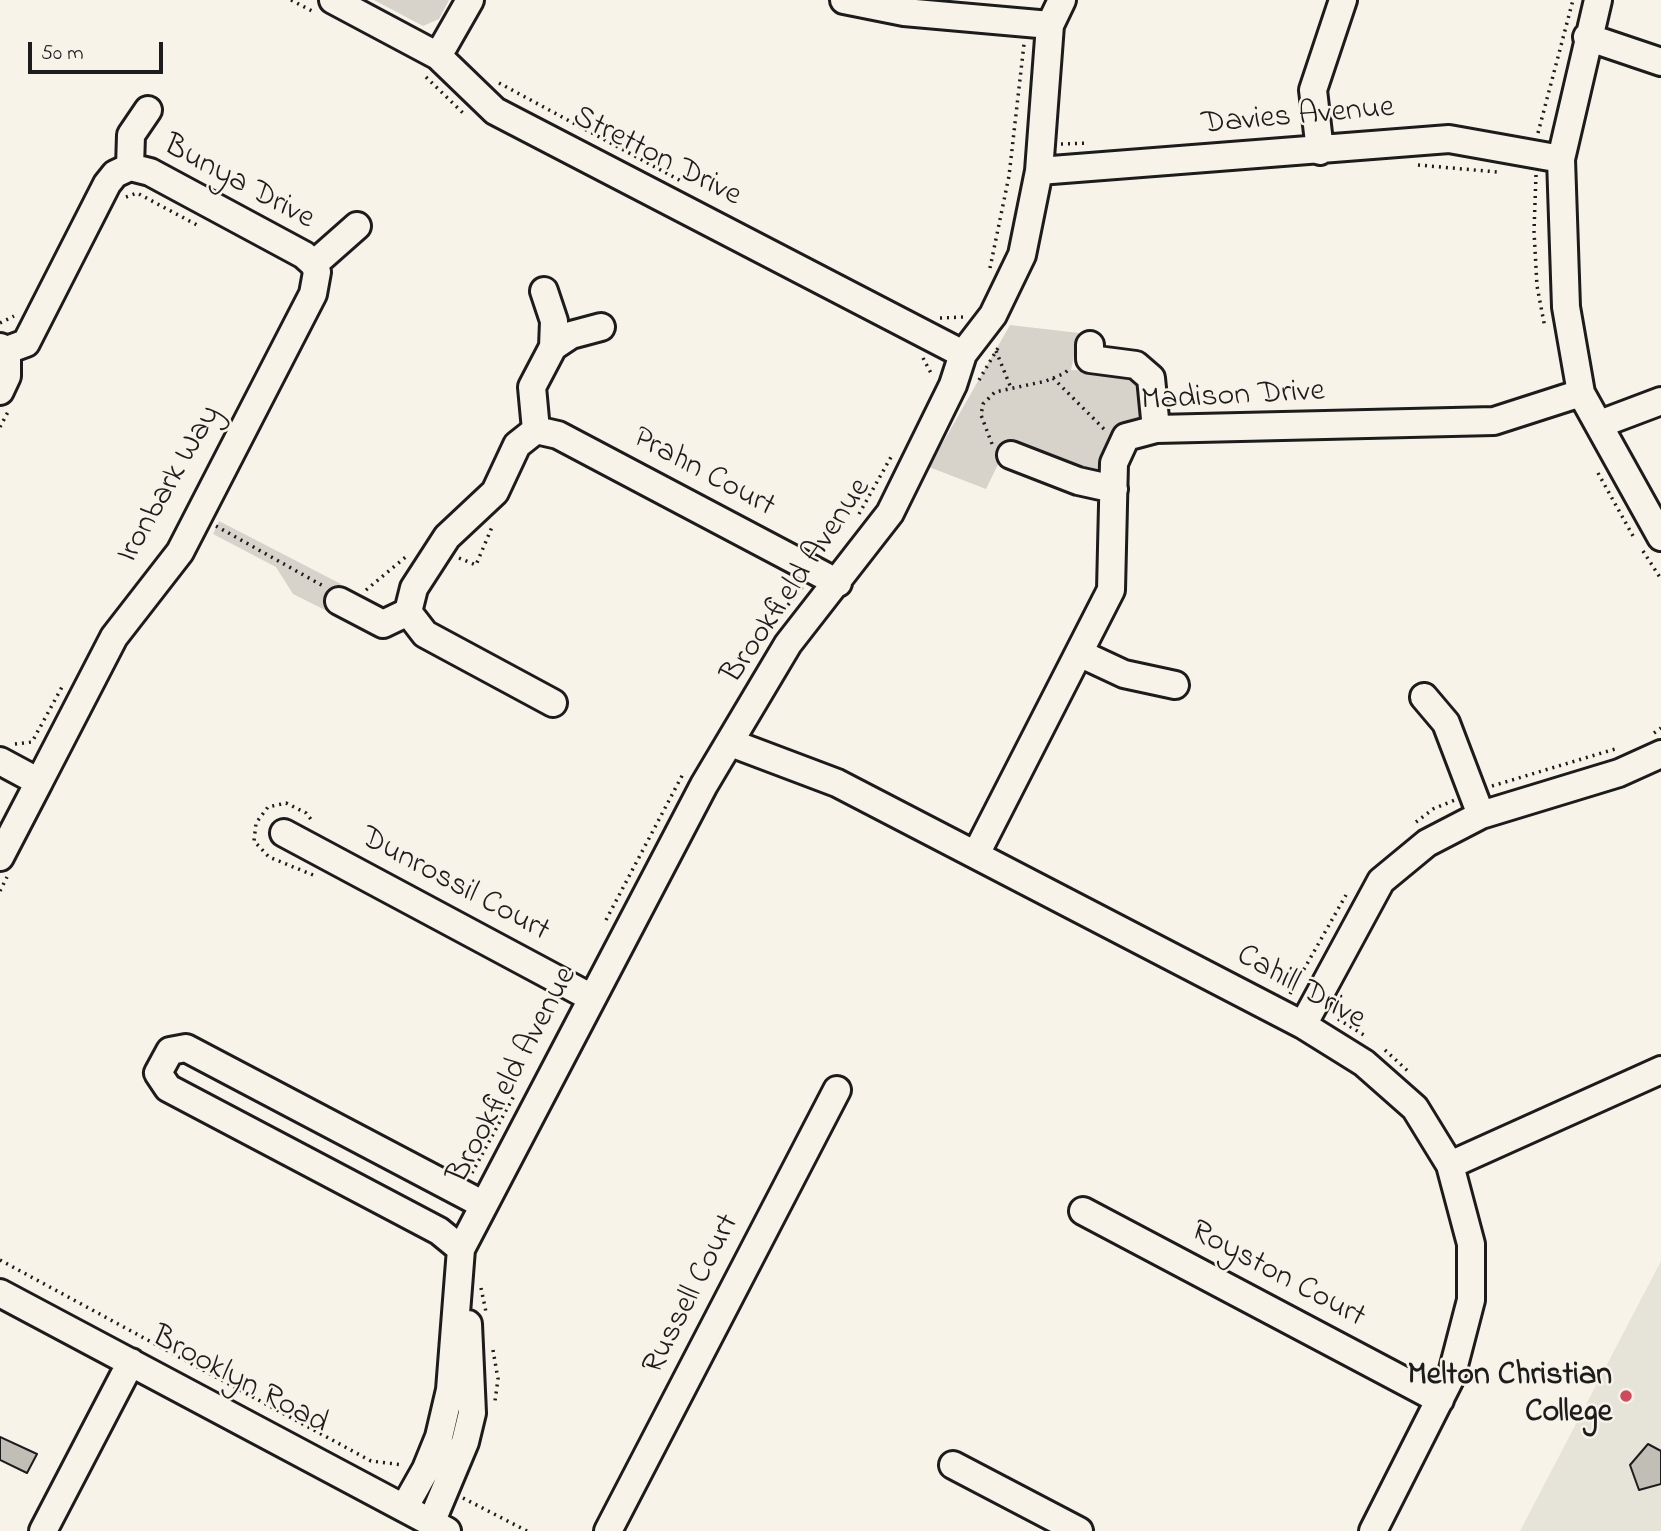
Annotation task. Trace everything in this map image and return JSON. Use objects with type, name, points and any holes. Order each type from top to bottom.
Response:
[{"type":"street","points":[[431,66],[470,0]]},
{"type":"street","points":[[844,0],[904,12],[1038,24]]},
{"type":"street","name":"Brookfield Avenue","points":[[404,1508],[426,1469],[439,1437],[450,1390],[461,1249],[704,785],[788,644],[812,581],[890,513],[953,385],[963,354],[993,316],[1022,255],[1039,171],[1038,24],[1062,0]]},
{"type":"street","points":[[1320,151],[1313,90],[1343,0]]},
{"type":"street","points":[[1598,0],[1587,37],[1561,159],[1566,307],[1581,393],[1661,537]]},
{"type":"street","name":"Stretton Drive","points":[[329,9],[431,66],[495,111],[963,354]]},
{"type":"street","points":[[1587,37],[1661,62]]},
{"type":"street","name":"Bunya Drive","points":[[130,167],[131,135],[148,110]]},
{"type":"street","name":"Davies Avenue","points":[[1039,171],[1449,139],[1561,159]]},
{"type":"street","name":"Bunya Drive","points":[[4,349],[26,342],[107,184],[114,174],[130,167],[150,172],[294,250],[314,264]]},
{"type":"street","points":[[314,264],[357,226]]},
{"type":"street","name":"Ironbark Way","points":[[6,862],[39,782],[114,637],[180,552],[313,294],[317,281],[314,264]]},
{"type":"street","points":[[408,612],[414,588],[447,537],[495,492],[517,445],[536,430],[533,387],[553,347],[554,321],[544,291]]},
{"type":"street","points":[[553,347],[571,335],[601,327]]},
{"type":"street","points":[[1090,345],[1090,359],[1136,365],[1152,378],[1156,429]]},
{"type":"street","points":[[4,349],[6,397]]},
{"type":"street","name":"Madison Drive","points":[[976,854],[1111,590],[1114,463],[1126,436],[1156,429],[1494,421],[1581,393]]},
{"type":"street","points":[[1600,424],[1661,401]]},
{"type":"street","name":"Prahn Court","points":[[536,430],[558,435],[812,581]]},
{"type":"street","points":[[1010,456],[1078,481],[1114,489]]},
{"type":"street","points":[[343,597],[383,624],[408,612]]},
{"type":"street","points":[[408,612],[425,635],[553,703]]},
{"type":"street","points":[[1079,653],[1124,674],[1175,685]]},
{"type":"street","points":[[1424,696],[1446,723],[1481,815]]},
{"type":"street","name":"Cahill Drive","points":[[731,743],[837,783],[1308,1016],[1415,1108],[1450,1165],[1471,1244],[1471,1300],[1451,1377],[1373,1531]]},
{"type":"street","points":[[6,752],[39,782]]},
{"type":"street","points":[[1308,1016],[1381,881],[1427,843],[1481,815],[1619,773],[1661,754]]},
{"type":"street","name":"Dunrossil Court","points":[[284,833],[592,998]]},
{"type":"street","points":[[439,1527],[472,1413],[473,1384],[461,1249],[439,1231],[168,1088],[158,1073],[170,1051],[186,1048],[484,1205]]},
{"type":"street","points":[[1450,1165],[1661,1070]]},
{"type":"street","name":"Russell Court","points":[[608,1531],[837,1090]]},
{"type":"street","points":[[287,1151],[307,1112]]},
{"type":"street","name":"Royston Court","points":[[1083,1211],[1440,1400]]},
{"type":"street","name":"Brooklyn Road","points":[[0,1293],[439,1527]]},
{"type":"street","points":[[43,1531],[131,1362]]},
{"type":"street","points":[[439,1437],[465,1442]]},
{"type":"street","points":[[953,1465],[1079,1531]]},
{"type":"path","points":[[291,0],[329,9]]},
{"type":"path","points":[[988,277],[999,238],[1038,24]]},
{"type":"path","points":[[431,66],[441,95],[471,119]]},
{"type":"path","points":[[492,79],[685,183]]},
{"type":"path","points":[[118,200],[137,193],[207,230]]},
{"type":"path","points":[[937,318],[966,317],[972,308]]},
{"type":"path","points":[[0,323],[17,314]]},
{"type":"path","points":[[1010,456],[997,451],[981,415],[983,404],[995,392],[1065,373],[1090,345]]},
{"type":"path","points":[[996,351],[1011,388]]},
{"type":"path","points":[[921,355],[933,373],[928,386]]},
{"type":"path","points":[[1053,378],[1121,447]]},
{"type":"path","points":[[0,427],[6,397]]},
{"type":"path","points":[[857,519],[892,455]]},
{"type":"path","points":[[211,523],[343,597],[421,544],[476,565],[497,517]]},
{"type":"path","points":[[786,608],[812,581]]},
{"type":"path","points":[[6,752],[32,741],[63,684]]},
{"type":"path","points":[[605,922],[673,789],[688,766]]},
{"type":"path","points":[[0,891],[6,862]]},
{"type":"path","points":[[1278,988],[1308,1016],[1373,1041]]},
{"type":"path","points":[[1382,1048],[1416,1079]]},
{"type":"path","points":[[461,1193],[521,1083]]},
{"type":"path","points":[[0,1260],[371,1461],[402,1466],[409,1459]]},
{"type":"path","points":[[481,1275],[486,1314]]},
{"type":"path","points":[[491,1340],[498,1379],[494,1407]]},
{"type":"path","points":[[462,1489],[463,1498]]},
{"type":"shaded area","points":[[374,0],[449,0],[439,19],[423,26]]},
{"type":"shaded area","points":[[1010,325],[1079,333],[1071,370],[1143,373],[1147,416],[1111,435],[1103,481],[1007,446],[986,489],[929,467]]},
{"type":"shaded area","points":[[219,521],[341,584],[327,611],[293,594],[276,567],[213,534]]},
{"type":"shaded area","name":"Melton Christian College","points":[[1661,1261],[1661,1531],[1520,1531]]},
{"type":"building","points":[[0,1437],[37,1454],[27,1473],[0,1460]]},
{"type":"building","points":[[1648,1444],[1661,1451],[1661,1484],[1639,1490],[1630,1465]]},
{"type":"place","name":"Melton Christian College","points":[[1626,1396]]}]
